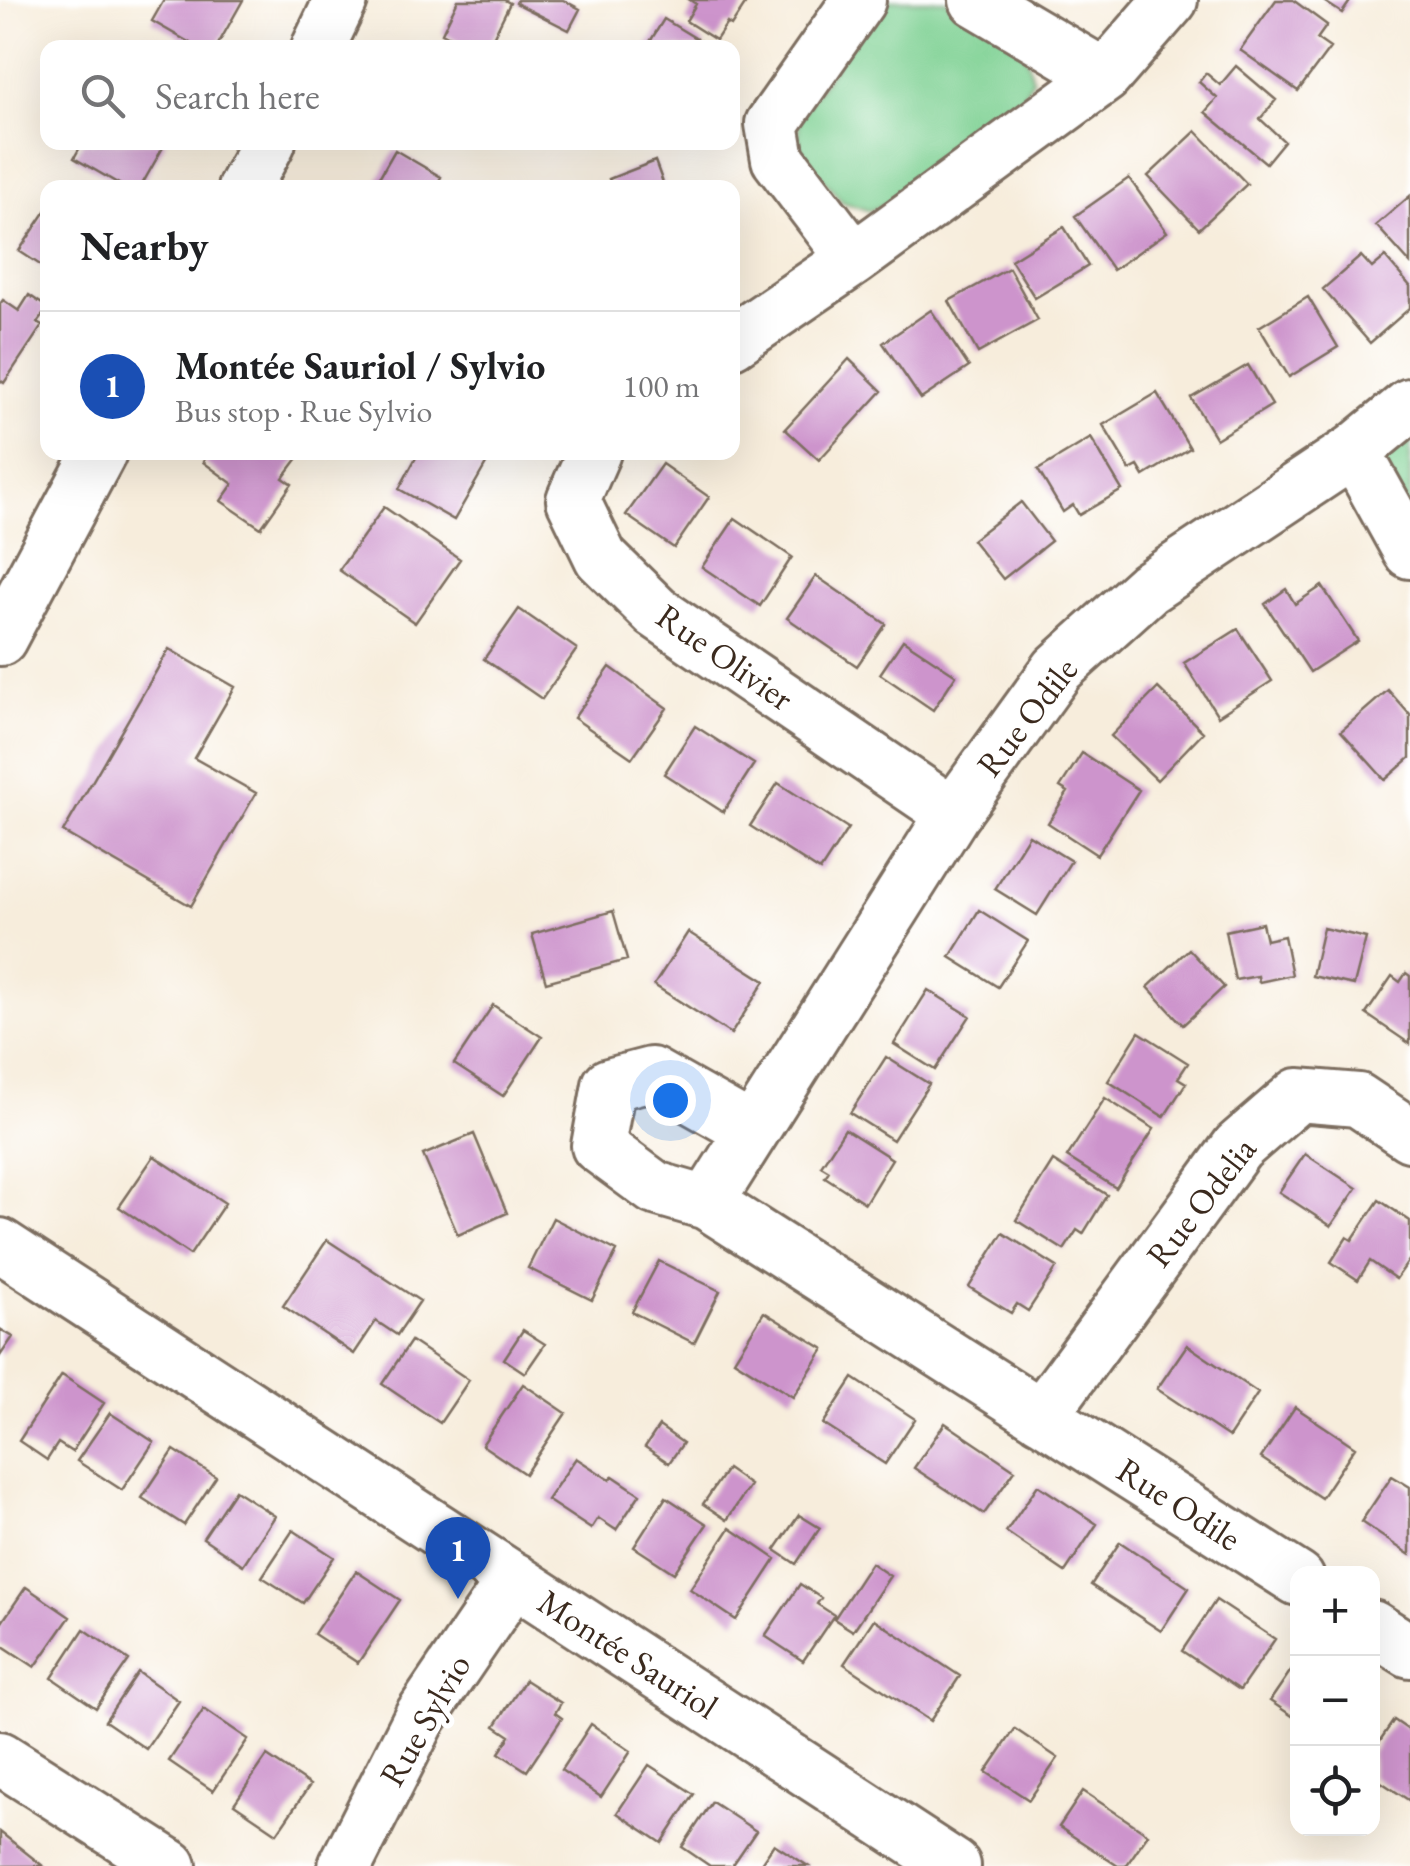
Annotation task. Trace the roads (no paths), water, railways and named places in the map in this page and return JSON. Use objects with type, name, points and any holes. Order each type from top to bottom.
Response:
[{"type":"street","points":[[322,40],[341,0]]},
{"type":"street","points":[[854,259],[778,159],[772,124],[859,0]]},
{"type":"street","points":[[976,0],[1105,76]]},
{"type":"street","points":[[740,337],[854,259],[1105,76],[1171,0]]},
{"type":"street","points":[[248,180],[265,150]]},
{"type":"street","name":"Rue Odile","points":[[707,1203],[953,814],[1058,669],[1148,588],[1354,451],[1410,405]]},
{"type":"street","points":[[1354,451],[1410,552]]},
{"type":"street","points":[[0,639],[96,460]]},
{"type":"street","name":"Rue Olivier","points":[[590,460],[573,500],[601,558],[656,612],[953,814]]},
{"type":"street","name":"Rue Odile","points":[[752,1131],[651,1074],[609,1085],[598,1146],[654,1188],[707,1203],[1290,1574]]},
{"type":"street","name":"Rue Odelia","points":[[1041,1416],[1238,1147],[1298,1095],[1358,1100],[1410,1135]]},
{"type":"street","name":"Montée Sauriol","points":[[0,1244],[954,1866]]},
{"type":"street","name":"Rue Sylvio","points":[[346,1866],[421,1716],[514,1580]]},
{"type":"street","points":[[1380,1632],[1410,1651]]},
{"type":"street","points":[[0,1758],[170,1866]]},
{"type":"place","name":"Montée Sauriol / Sylvio","points":[[458,1599]]}]
